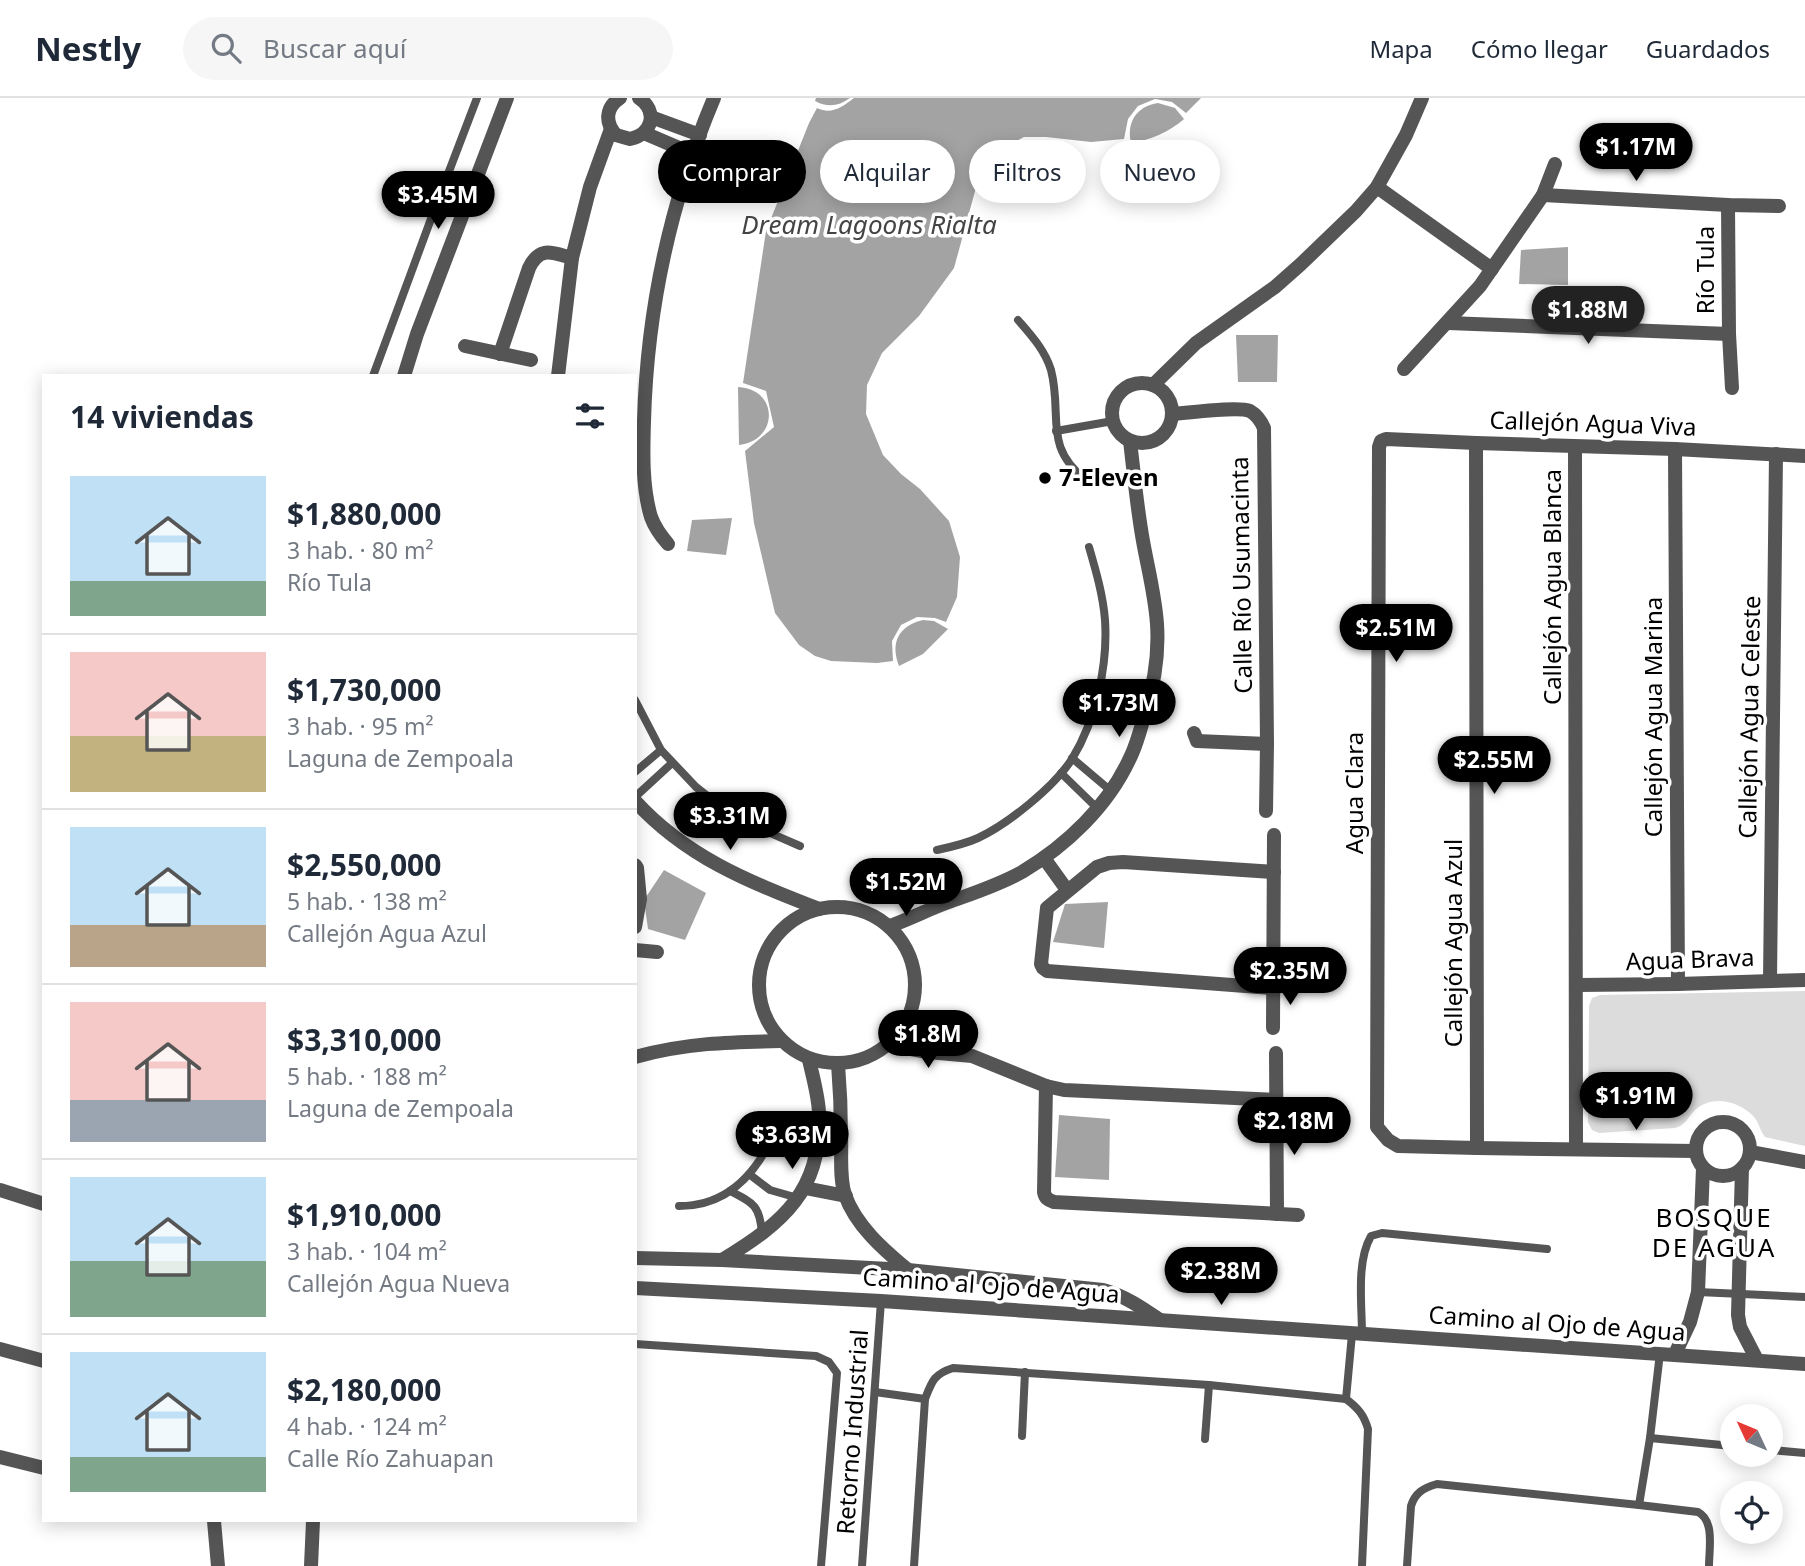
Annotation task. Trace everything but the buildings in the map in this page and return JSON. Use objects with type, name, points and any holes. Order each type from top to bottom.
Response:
[{"type":"street","points":[[405,374],[417,334],[507,98]]},
{"type":"street","points":[[558,374],[572,258],[590,187],[611,130],[608,115],[610,107],[620,98]]},
{"type":"street","points":[[611,130],[616,135],[630,139],[638,138],[644,133],[651,117],[650,110],[639,98]]},
{"type":"street","points":[[698,140],[715,98]]},
{"type":"street","points":[[1153,386],[1196,343],[1275,287],[1356,211],[1377,187],[1406,135],[1422,98]]},
{"type":"street","points":[[651,117],[700,135]]},
{"type":"street","points":[[644,133],[660,140]]},
{"type":"street","points":[[1404,369],[1448,323],[1492,270],[1543,195],[1555,164]]},
{"type":"street","points":[[1377,187],[1492,270]]},
{"type":"street","name":"Río Tula","points":[[1543,195],[1779,206]]},
{"type":"street","points":[[668,544],[651,516],[645,483],[643,439],[652,316],[678,203]]},
{"type":"street","name":"Río Tula","points":[[1728,205],[1732,388]]},
{"type":"street","points":[[500,354],[534,258],[550,252],[572,258]]},
{"type":"street","name":"Río Tula","points":[[1448,323],[1729,334]]},
{"type":"street","points":[[465,346],[531,360]]},
{"type":"street","points":[[1144,383],[1160,390],[1170,405],[1172,414],[1167,429],[1155,440],[1138,443],[1122,436],[1113,421],[1112,411],[1119,394],[1134,384],[1144,383]]},
{"type":"street","name":"Calle Río Usumacinta","points":[[1172,414],[1240,409],[1254,414],[1262,424],[1267,744]]},
{"type":"street","name":"Callejón Agua Viva","points":[[1381,441],[1386,439],[1675,449],[1805,456]]},
{"type":"street","points":[[890,926],[992,886],[1044,858],[1065,842],[1111,792],[1130,757],[1149,699],[1156,662],[1157,627],[1154,591],[1139,517],[1130,441]]},
{"type":"street","name":"Agua Clara","points":[[1381,441],[1377,1127],[1388,1140],[1398,1146],[1476,1148]]},
{"type":"street","name":"Callejón Agua Azul","points":[[1476,443],[1476,1148]]},
{"type":"street","name":"Callejón Agua Blanca","points":[[1575,447],[1576,1148]]},
{"type":"street","name":"Callejón Agua Marina","points":[[1675,449],[1678,984]]},
{"type":"street","name":"Callejón Agua Celeste","points":[[1770,980],[1776,454]]},
{"type":"street","points":[[1194,733],[1197,740],[1267,744],[1266,811]]},
{"type":"street","points":[[637,802],[646,813],[699,855],[751,882],[819,909]]},
{"type":"street","points":[[637,823],[646,813]]},
{"type":"street","points":[[1273,1028],[1274,835]]},
{"type":"street","points":[[1044,858],[1067,890]]},
{"type":"street","points":[[1272,988],[1045,970],[1041,964],[1047,908],[1097,867],[1109,863],[1274,872]]},
{"type":"street","points":[[637,871],[640,899],[637,916]]},
{"type":"street","points":[[844,906],[869,913],[890,926],[907,947],[915,972],[915,999],[906,1024],[889,1045],[865,1059],[838,1065],[810,1060],[780,1041],[767,1022],[759,999],[759,976],[765,953],[778,933],[797,918],[819,909],[844,906]]},
{"type":"street","points":[[637,950],[657,953]]},
{"type":"street","name":"Agua Brava","points":[[1577,985],[1805,980]]},
{"type":"street","points":[[637,1057],[708,1043],[780,1041]]},
{"type":"street","points":[[889,1045],[972,1056],[1046,1086],[1064,1090],[1275,1100]]},
{"type":"street","points":[[1276,1053],[1278,1214]]},
{"type":"street","points":[[722,1260],[762,1234],[786,1213],[802,1193],[816,1155],[819,1127],[817,1095],[810,1060]]},
{"type":"street","points":[[838,1065],[842,1170],[846,1196],[860,1222],[908,1270]]},
{"type":"street","points":[[1046,1086],[1044,1192],[1049,1200],[1298,1215]]},
{"type":"street","points":[[1675,1354],[1690,1322],[1698,1292],[1703,1168],[1697,1157],[1697,1142],[1700,1134],[1715,1124],[1724,1122],[1740,1128],[1746,1135],[1750,1152],[1742,1168],[1727,1176],[1719,1176],[1703,1168]]},
{"type":"street","points":[[1476,1148],[1696,1151]]},
{"type":"street","points":[[1750,1152],[1805,1162]]},
{"type":"street","points":[[1742,1168],[1738,1315],[1740,1327],[1757,1360]]},
{"type":"street","points":[[0,1190],[42,1203]]},
{"type":"street","points":[[802,1193],[846,1196]]},
{"type":"street","points":[[637,1258],[908,1270],[1103,1290],[1121,1295],[1160,1320]]},
{"type":"street","name":"Camino al Ojo de Agua","points":[[637,1288],[881,1301],[1805,1364]]},
{"type":"street","points":[[0,1349],[42,1360]]},
{"type":"street","points":[[0,1457],[42,1468]]},
{"type":"street","points":[[214,1522],[218,1566]]},
{"type":"street","points":[[311,1566],[313,1522]]},
{"type":"lane","points":[[374,374],[477,98]]},
{"type":"lane","points":[[1018,320],[1048,362],[1054,386],[1056,431],[1060,449],[1078,474],[1087,481]]},
{"type":"lane","points":[[1056,431],[1113,421]]},
{"type":"lane","points":[[937,850],[979,837],[1007,821],[1032,801],[1072,758],[1087,728],[1103,668],[1105,620],[1102,594],[1089,547]]},
{"type":"lane","points":[[637,704],[661,750],[696,788],[747,824],[800,846]]},
{"type":"lane","points":[[637,770],[661,750]]},
{"type":"lane","points":[[1072,758],[1111,792]]},
{"type":"lane","points":[[637,797],[672,763]]},
{"type":"lane","points":[[1060,773],[1097,808]]},
{"type":"lane","points":[[679,1206],[706,1204],[730,1191],[762,1158],[771,1140]]},
{"type":"lane","points":[[749,1174],[770,1190],[802,1193]]},
{"type":"lane","points":[[730,1191],[746,1199],[757,1209],[761,1217],[762,1234]]},
{"type":"lane","points":[[1346,1399],[1357,1334],[1365,1247],[1371,1236],[1382,1233],[1547,1249]]},
{"type":"lane","points":[[1698,1292],[1805,1297]]},
{"type":"lane","name":"Retorno Industrial","points":[[862,1566],[881,1301]]},
{"type":"lane","points":[[637,1344],[816,1356],[829,1362],[837,1373],[821,1566]]},
{"type":"lane","points":[[1639,1506],[1660,1353]]},
{"type":"lane","points":[[914,1566],[925,1399],[935,1377],[942,1371],[953,1368],[1209,1385],[1346,1399],[1364,1416],[1368,1429],[1362,1566]]},
{"type":"lane","points":[[1022,1436],[1025,1372]]},
{"type":"lane","points":[[1205,1439],[1209,1385]]},
{"type":"lane","points":[[875,1392],[925,1399]]},
{"type":"lane","points":[[1650,1438],[1720,1445]]},
{"type":"lane","points":[[1783,1451],[1805,1453]]},
{"type":"lane","points":[[1407,1566],[1413,1499],[1425,1487],[1437,1484],[1698,1512],[1705,1516],[1709,1524],[1709,1566]]},
{"type":"shaded area","points":[[1805,991],[1805,1146],[1765,1137],[1756,1119],[1748,1111],[1734,1104],[1717,1101],[1702,1105],[1675,1128],[1599,1133],[1592,1130],[1588,1122],[1589,1006],[1592,998],[1600,995]]},
{"type":"water","points":[[816,98],[850,98],[842,103],[829,105],[815,101]]},
{"type":"water","name":"Dream Lagoons Rialta","points":[[854,98],[1201,98],[1186,113],[1172,102],[1155,99],[1138,106],[1128,119],[1124,139],[1091,142],[1046,137],[969,140],[969,203],[972,203],[954,268],[919,316],[882,353],[867,385],[866,414],[883,455],[920,489],[949,521],[960,557],[957,597],[946,622],[917,617],[901,625],[892,641],[893,661],[877,663],[831,661],[815,656],[799,645],[775,613],[754,523],[745,451],[774,427],[766,391],[743,383],[766,231],[777,203],[806,203],[806,140],[802,140],[817,108],[827,111],[841,107]]},
{"type":"water","points":[[1158,103],[1175,108],[1184,119],[1159,135],[1146,140],[1131,140],[1130,128],[1135,116]]},
{"type":"water","points":[[1568,247],[1568,285],[1519,284],[1521,250]]},
{"type":"water","points":[[1236,335],[1278,335],[1277,382],[1238,382]]},
{"type":"water","points":[[738,387],[761,396],[769,415],[761,434],[752,441],[739,445]]},
{"type":"water","points":[[732,518],[726,555],[687,551],[692,520]]},
{"type":"water","points":[[923,620],[934,621],[948,629],[923,654],[899,666],[895,650],[898,637],[907,626]]},
{"type":"water","points":[[664,870],[706,893],[685,940],[648,929],[644,900]]},
{"type":"water","points":[[1108,902],[1104,948],[1053,942],[1065,904]]},
{"type":"water","points":[[1059,1115],[1110,1119],[1109,1180],[1055,1177]]},
{"type":"place","name":"7-Eleven","points":[[1045,478]]},
{"type":"district","name":"BOSQUE DE AGUA","points":[[1714,1233]]}]
